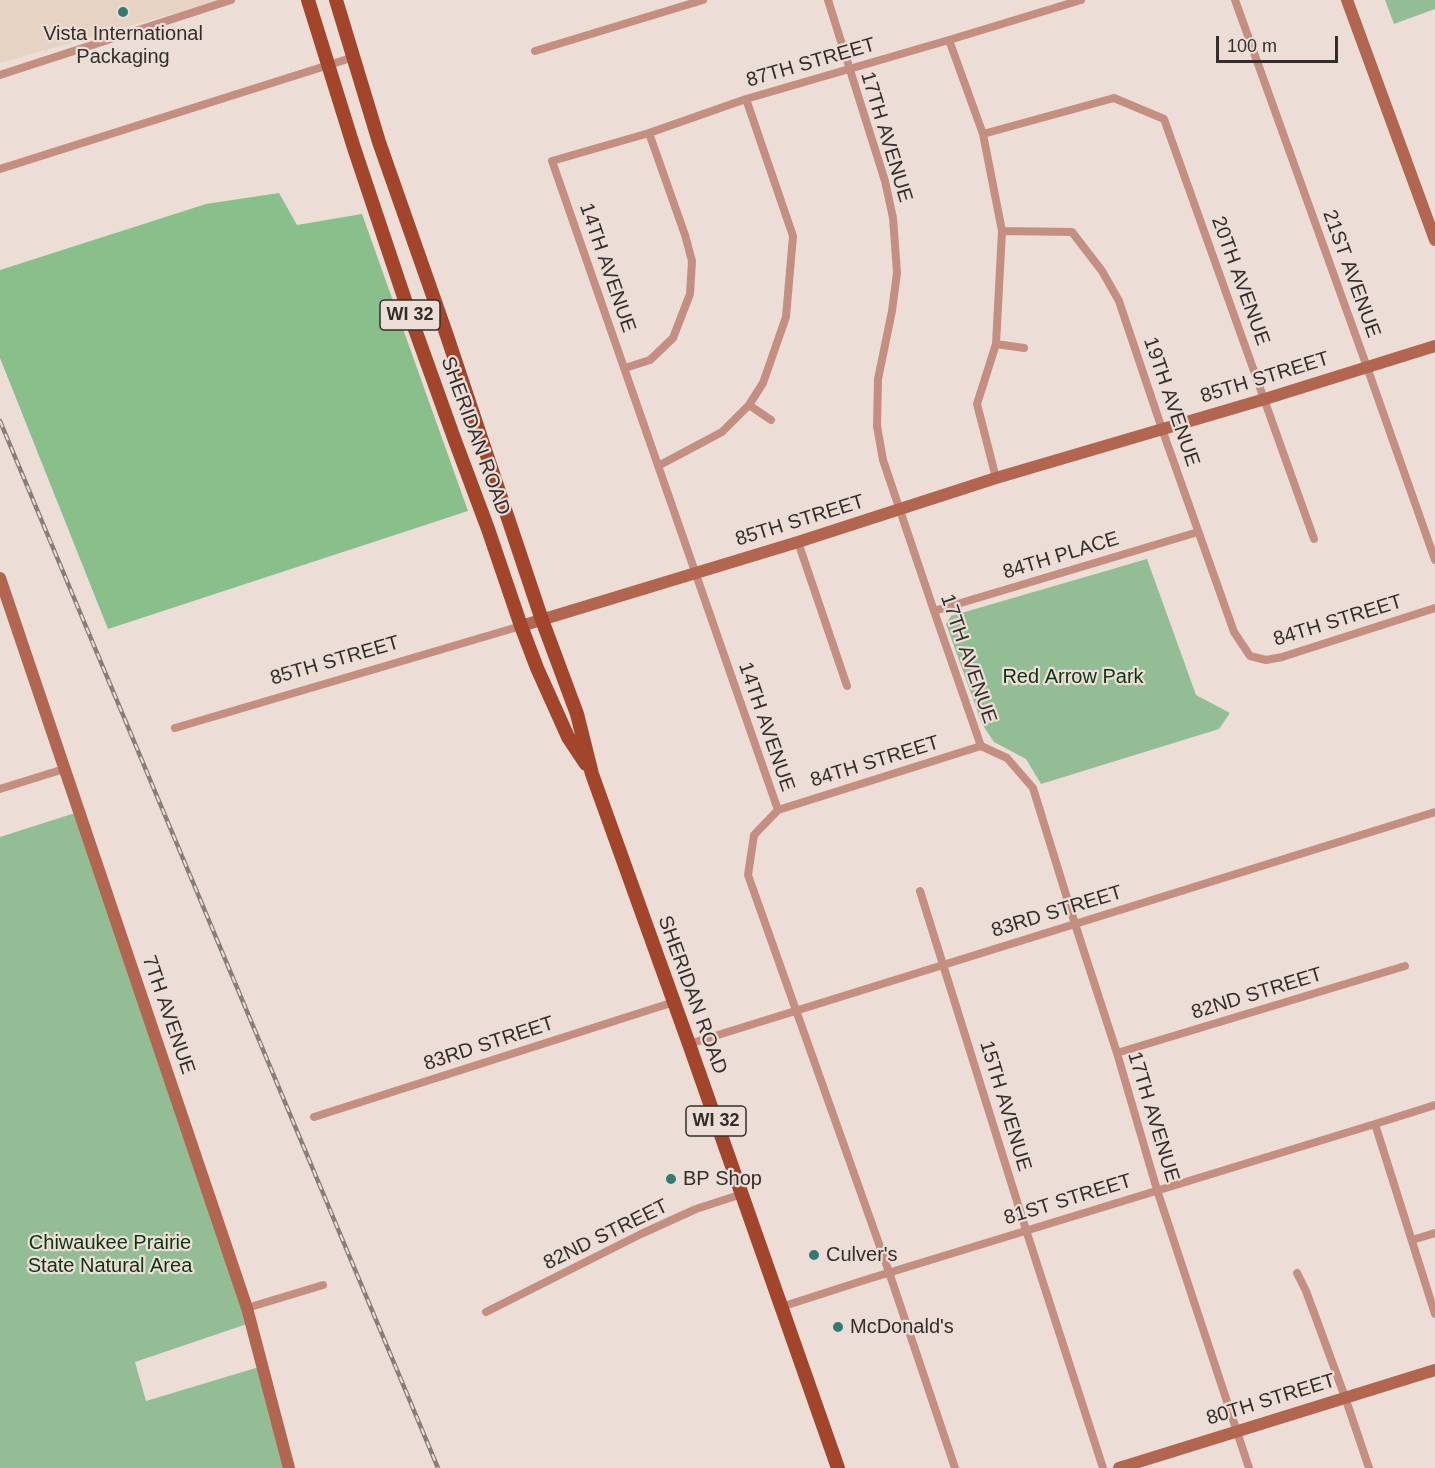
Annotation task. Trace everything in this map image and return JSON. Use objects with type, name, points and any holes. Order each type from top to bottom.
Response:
[{"type":"main road","name":"SHERIDAN ROAD","points":[[308,0],[354,148],[412,321],[488,529],[520,626],[568,737],[592,774]]},
{"type":"main road","name":"SHERIDAN ROAD","points":[[336,0],[383,152],[577,714],[592,774],[838,1468]]},
{"type":"street","points":[[0,75],[231,0]]},
{"type":"street","points":[[535,51],[703,0]]},
{"type":"street","name":"17TH AVENUE","points":[[828,0],[885,181],[893,218],[897,273],[878,379],[877,426],[883,460],[981,746],[1007,758],[1034,788],[1117,1053],[1157,1190],[1249,1468]]},
{"type":"street","name":"87TH STREET","points":[[552,161],[649,133],[746,99],[1081,0]]},
{"type":"street","name":"21ST AVENUE","points":[[1235,0],[1435,560]]},
{"type":"street","points":[[1347,0],[1435,240]]},
{"type":"street","points":[[949,40],[983,134],[1002,231],[996,344],[977,404],[996,478]]},
{"type":"street","points":[[0,169],[354,57]]},
{"type":"street","name":"20TH AVENUE","points":[[983,134],[1114,98],[1164,118],[1314,539]]},
{"type":"street","points":[[658,466],[722,432],[749,405],[763,383],[786,317],[793,236],[746,99]]},
{"type":"street","points":[[625,368],[650,360],[673,338],[690,294],[692,261],[649,133]]},
{"type":"street","name":"14TH AVENUE","points":[[552,161],[778,810],[754,835],[748,875],[889,1272],[955,1468]]},
{"type":"street","name":"19TH AVENUE","points":[[1002,231],[1072,232],[1102,271],[1119,301],[1234,632],[1250,656]]},
{"type":"street","points":[[996,344],[1024,348]]},
{"type":"street","name":"85TH STREET","points":[[175,728],[695,574],[996,478],[1265,399],[1435,346]]},
{"type":"street","points":[[749,405],[771,420]]},
{"type":"street","name":"84TH PLACE","points":[[934,611],[1198,532]]},
{"type":"street","points":[[798,542],[847,686]]},
{"type":"street","name":"7TH AVENUE","points":[[0,578],[247,1308],[289,1468]]},
{"type":"street","name":"84TH STREET","points":[[1250,656],[1266,660],[1282,657],[1435,609]]},
{"type":"street","name":"84TH STREET","points":[[778,810],[981,746]]},
{"type":"street","points":[[0,789],[64,769]]},
{"type":"street","name":"83RD STREET","points":[[689,1044],[1435,812]]},
{"type":"street","name":"15TH AVENUE","points":[[920,891],[1103,1468]]},
{"type":"street","name":"82ND STREET","points":[[1117,1053],[1405,966]]},
{"type":"street","name":"83RD STREET","points":[[314,1117],[674,1002]]},
{"type":"street","name":"81ST STREET","points":[[781,1307],[1435,1105]]},
{"type":"street","points":[[1375,1124],[1435,1314]]},
{"type":"street","name":"82ND STREET","points":[[486,1312],[696,1209],[742,1194]]},
{"type":"street","points":[[1412,1240],[1435,1233]]},
{"type":"street","points":[[1297,1273],[1306,1291],[1369,1468]]},
{"type":"street","points":[[247,1308],[323,1285]]},
{"type":"street","name":"80TH STREET","points":[[1119,1468],[1435,1370]]},
{"type":"shaded area","points":[[0,0],[221,0],[0,63]]},
{"type":"green space","points":[[1385,0],[1435,0],[1435,9],[1394,24]]},
{"type":"green space","points":[[279,193],[297,225],[362,214],[468,511],[108,629],[0,358],[0,270],[206,204]]},
{"type":"green space","name":"Red Arrow Park","points":[[1147,559],[1196,695],[1230,713],[1219,729],[1041,784],[1026,759],[994,742],[982,724],[946,624],[951,616]]},
{"type":"green space","name":"Chiwaukee Prairie State Natural Area","points":[[75,813],[247,1324],[135,1362],[146,1401],[259,1367],[284,1468],[0,1468],[0,837]]},
{"type":"railway","points":[[0,421],[438,1468]]},
{"type":"place","name":"Vista International Packaging","points":[[123,12]]},
{"type":"place","name":"BP Shop","points":[[671,1179]]},
{"type":"place","name":"Culver's","points":[[814,1255]]},
{"type":"place","name":"McDonald's","points":[[838,1327]]}]
